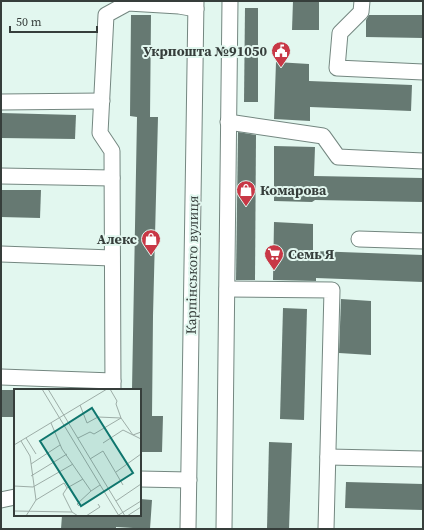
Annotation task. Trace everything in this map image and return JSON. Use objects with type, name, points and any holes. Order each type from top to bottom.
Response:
[{"type":"street","points":[[224,529],[230,1]]},
{"type":"street","points":[[362,1],[361,12],[340,34],[338,68],[423,72]]},
{"type":"street","points":[[1,377],[113,386],[112,151],[100,133],[106,16],[128,2],[179,6],[196,5]]},
{"type":"street","name":"Карпінського вулиця","points":[[188,529],[196,5]]},
{"type":"street","points":[[1,102],[102,101]]},
{"type":"street","points":[[228,122],[323,136],[338,157],[423,160]]},
{"type":"street","points":[[1,176],[112,178]]},
{"type":"street","points":[[359,239],[423,241]]},
{"type":"street","points":[[1,254],[112,258]]},
{"type":"street","points":[[227,290],[332,290],[326,529]]},
{"type":"street","points":[[328,458],[423,459]]},
{"type":"street","points":[[141,480],[188,480]]},
{"type":"street","points":[[1,500],[14,498]]},
{"type":"building","points":[[293,1],[319,1],[319,30],[292,30]]},
{"type":"building","points":[[245,8],[258,8],[258,102],[244,102]]},
{"type":"building","points":[[131,15],[151,15],[150,117],[158,117],[152,416],[163,416],[162,452],[141,452],[141,389],[132,389],[137,117],[130,116]]},
{"type":"building","points":[[369,15],[423,15],[423,38],[366,37],[366,20]]},
{"type":"building","points":[[276,62],[309,64],[309,81],[412,85],[411,111],[310,107],[310,121],[274,119]]},
{"type":"building","points":[[1,113],[76,115],[75,139],[1,138]]},
{"type":"building","name":"Комарова","points":[[238,132],[256,135],[255,280],[236,280]]},
{"type":"building","points":[[274,146],[315,147],[314,176],[423,178],[423,202],[315,200],[312,202],[274,201]]},
{"type":"building","points":[[1,190],[41,190],[40,218],[1,217]]},
{"type":"building","points":[[274,222],[313,224],[313,251],[423,255],[423,282],[316,278],[316,281],[273,280]]},
{"type":"building","points":[[341,299],[371,301],[371,355],[339,353]]},
{"type":"building","points":[[283,308],[307,309],[304,420],[280,419]]},
{"type":"building","points":[[1,390],[14,390],[14,417],[1,417]]},
{"type":"building","points":[[269,442],[292,443],[289,529],[267,529]]},
{"type":"building","points":[[346,482],[423,484],[423,510],[345,508]]},
{"type":"building","points":[[141,499],[152,500],[150,529],[116,527],[116,529],[61,529],[62,516],[141,516]]},
{"type":"place","name":"Укрпошта №91050","points":[[281,68]]},
{"type":"place","name":"Комарова","points":[[246,207]]},
{"type":"place","name":"Алекс","points":[[151,256]]},
{"type":"place","name":"Семь Я","points":[[274,271]]}]
